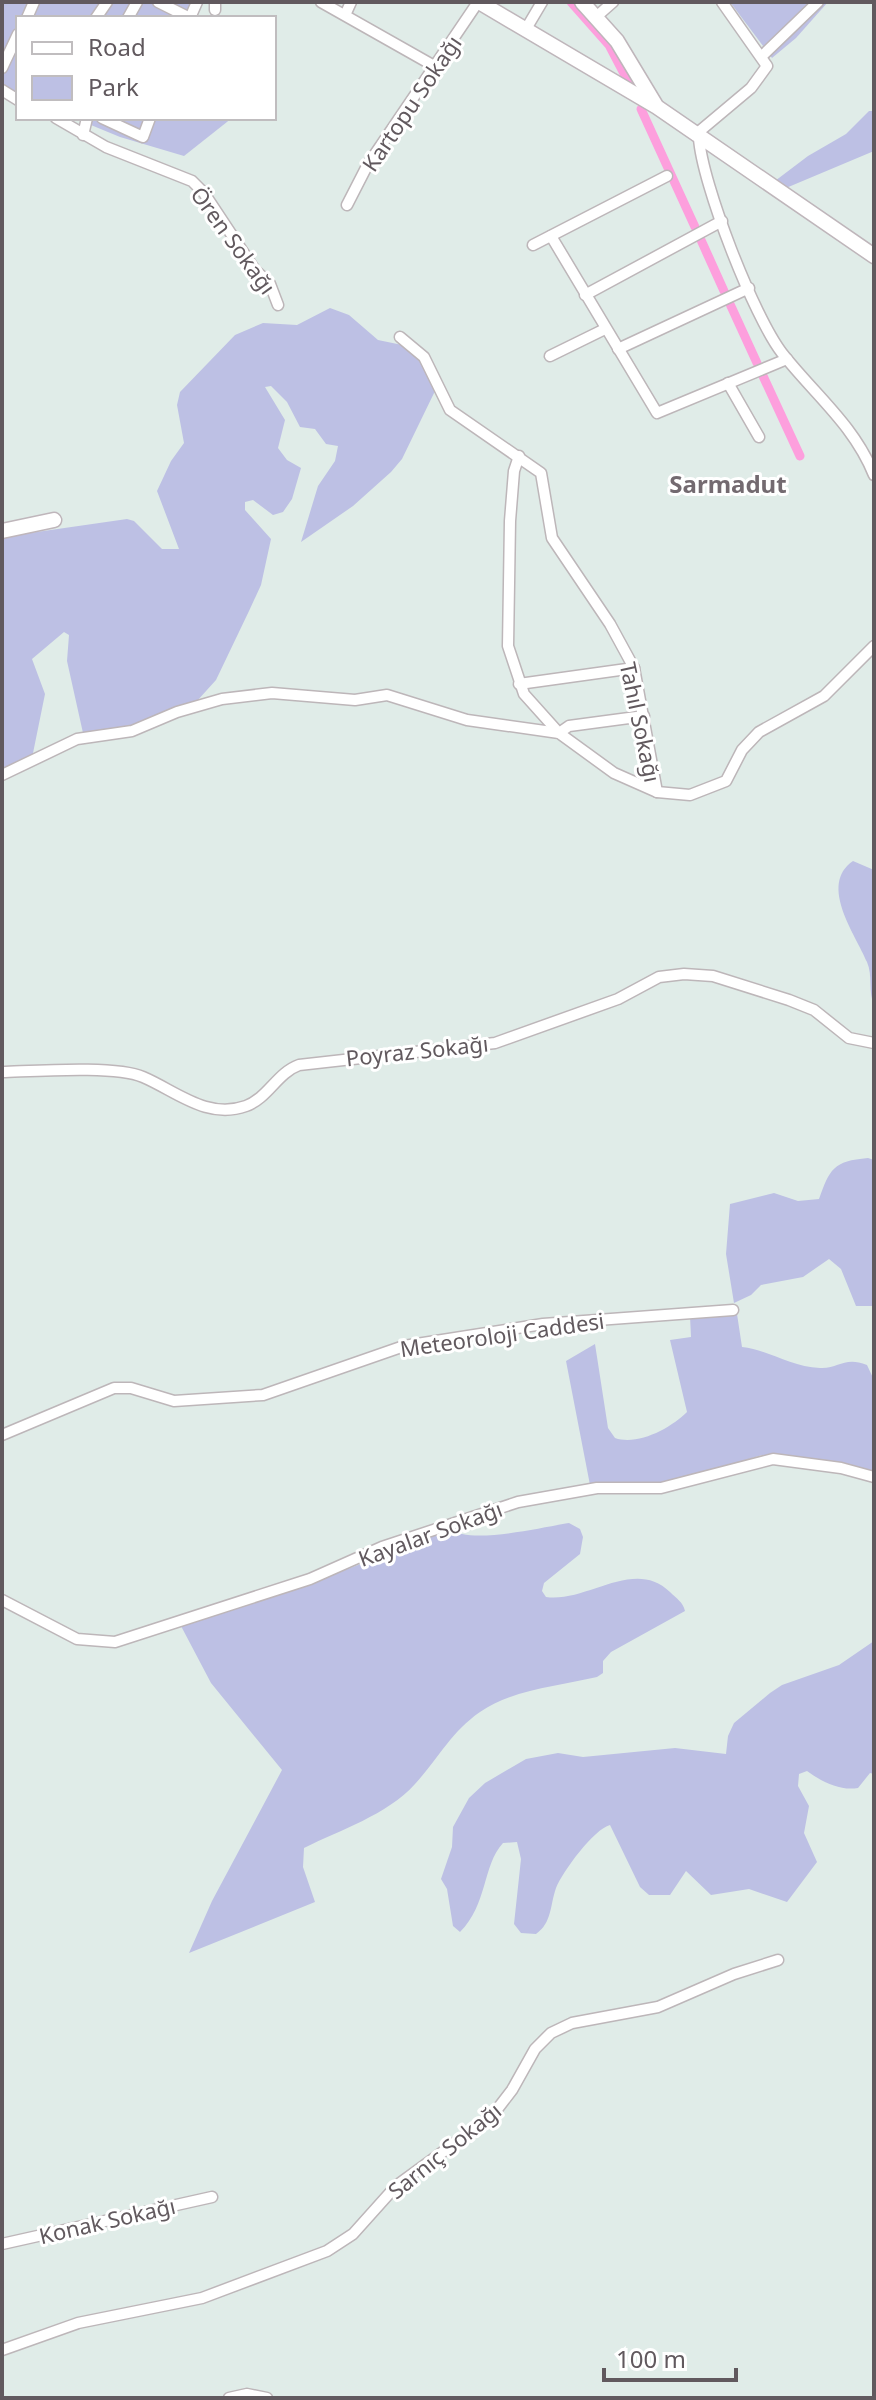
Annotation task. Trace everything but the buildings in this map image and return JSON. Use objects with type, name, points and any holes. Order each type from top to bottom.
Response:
[{"type":"main road","points":[[478,2],[657,107],[874,256]]},
{"type":"main road","points":[[582,2],[623,51],[657,107]]},
{"type":"main road","points":[[2,531],[54,520]]},
{"type":"street","points":[[158,2],[186,16]]},
{"type":"street","points":[[321,2],[346,13],[436,67]]},
{"type":"street","points":[[346,13],[351,2]]},
{"type":"street","name":"Kartopu Sokağı","points":[[347,205],[367,166],[478,2]]},
{"type":"street","points":[[526,29],[542,2]]},
{"type":"street","points":[[596,17],[613,2]]},
{"type":"street","points":[[722,2],[767,66],[763,76],[697,136],[706,180],[767,333],[849,427],[874,475]]},
{"type":"street","points":[[762,56],[818,2]]},
{"type":"street","points":[[2,68],[16,38]]},
{"type":"street","name":"Ören Sokağı","points":[[59,120],[83,135],[192,181],[204,193],[255,270],[268,280],[278,305]]},
{"type":"street","points":[[83,135],[87,120]]},
{"type":"street","points":[[106,120],[143,137],[149,120]]},
{"type":"street","points":[[533,245],[667,176]]},
{"type":"street","points":[[585,295],[722,221]]},
{"type":"street","points":[[551,236],[657,413],[787,359]]},
{"type":"street","points":[[618,349],[749,288]]},
{"type":"street","points":[[550,356],[605,329]]},
{"type":"street","name":"Tahıl Sokağı","points":[[400,337],[424,357],[450,410],[541,473],[552,538],[610,624],[634,668],[657,792]]},
{"type":"street","points":[[728,383],[759,437]]},
{"type":"street","points":[[519,456],[514,471],[510,521],[507,638],[519,684],[531,704],[559,733],[581,724],[644,716]]},
{"type":"street","points":[[657,792],[690,795],[726,781],[742,750],[759,732],[824,696],[874,646]]},
{"type":"street","points":[[519,684],[634,668]]},
{"type":"street","name":"Tahıl Sokağı","points":[[2,775],[77,739],[132,731],[194,707],[255,694],[355,700],[396,696],[467,720],[559,733],[614,773],[657,792]]},
{"type":"street","name":"Poyraz Sokağı","points":[[2,1072],[130,1073],[190,1103],[232,1108],[256,1100],[284,1072],[299,1065],[495,1043],[618,999],[659,977],[684,974],[713,976],[789,1000],[814,1010],[849,1038],[874,1043]]},
{"type":"street","name":"Meteoroloji Caddesi","points":[[2,1435],[114,1388],[131,1388],[174,1401],[263,1395],[417,1343],[543,1324],[733,1310]]},
{"type":"street","name":"Kayalar Sokağı","points":[[2,1600],[77,1639],[115,1642],[310,1579],[382,1547],[518,1502],[597,1488],[661,1488],[773,1459],[860,1471],[874,1477]]},
{"type":"street","name":"Sarnıç Sokağı","points":[[2,2350],[78,2323],[176,2306],[214,2295],[327,2251],[353,2234],[396,2186],[492,2116],[512,2090],[535,2049],[551,2033],[583,2020],[642,2012],[734,1974],[778,1960]]},
{"type":"street","name":"Konak Sokağı","points":[[2,2244],[212,2197]]},
{"type":"street","points":[[229,2398],[247,2394],[267,2398]]},
{"type":"green space","points":[[2,2],[200,2],[195,16],[16,16],[16,93],[2,85]]},
{"type":"green space","points":[[730,2],[828,2],[796,38],[772,58]]},
{"type":"green space","points":[[869,111],[874,111],[874,151],[786,188],[775,181],[808,156],[846,134]]},
{"type":"green space","points":[[79,120],[229,120],[184,156],[120,137]]},
{"type":"green space","points":[[330,308],[349,315],[378,340],[407,346],[427,368],[435,391],[402,459],[353,506],[301,542],[318,486],[335,461],[338,446],[326,444],[315,429],[300,427],[287,402],[271,386],[265,387],[285,420],[278,448],[287,460],[301,468],[292,499],[283,512],[273,515],[253,500],[245,502],[245,510],[271,539],[261,585],[216,680],[197,701],[120,731],[83,733],[67,661],[69,635],[64,632],[32,659],[45,694],[32,758],[2,769],[2,537],[127,519],[134,521],[162,549],[179,549],[157,491],[171,461],[184,443],[177,405],[180,392],[235,335],[263,323],[297,325]]},
{"type":"green space","points":[[853,861],[874,870],[874,1005],[869,967],[839,896],[843,871]]},
{"type":"green space","points":[[874,1160],[874,1306],[856,1306],[841,1269],[829,1259],[803,1277],[761,1285],[751,1295],[734,1303],[726,1254],[730,1204],[774,1193],[798,1201],[819,1199],[834,1168],[847,1161]]},
{"type":"green space","points":[[737,1314],[742,1347],[809,1367],[827,1368],[847,1362],[867,1365],[874,1380],[874,1473],[835,1462],[762,1455],[680,1480],[644,1486],[590,1485],[566,1361],[595,1344],[608,1428],[615,1438],[644,1438],[672,1424],[687,1412],[670,1340],[691,1337],[690,1316]]},
{"type":"green space","points":[[569,1523],[580,1529],[583,1537],[580,1554],[544,1583],[542,1591],[546,1597],[578,1594],[626,1580],[641,1579],[656,1582],[670,1592],[685,1611],[611,1652],[603,1661],[603,1673],[597,1677],[522,1693],[480,1712],[461,1728],[404,1795],[377,1813],[304,1848],[303,1867],[315,1902],[189,1953],[212,1901],[282,1770],[211,1683],[181,1626],[289,1592],[450,1529],[460,1534],[490,1535]]},
{"type":"green space","points":[[874,1641],[874,1774],[870,1773],[858,1788],[851,1789],[831,1785],[807,1771],[799,1774],[798,1786],[809,1806],[804,1833],[817,1862],[787,1902],[749,1889],[711,1895],[686,1871],[670,1895],[649,1895],[640,1887],[610,1825],[588,1842],[565,1872],[556,1888],[548,1919],[536,1934],[521,1933],[514,1924],[521,1859],[517,1842],[503,1843],[496,1852],[476,1910],[460,1932],[453,1926],[447,1889],[441,1879],[452,1847],[453,1827],[469,1798],[485,1783],[526,1759],[558,1753],[583,1757],[675,1748],[726,1754],[728,1736],[734,1723],[770,1693],[782,1685],[839,1665]]},
{"type":"waterway","points":[[571,2],[609,45],[631,87]]},
{"type":"waterway","points":[[641,109],[695,227]]},
{"type":"waterway","points":[[701,240],[724,291]]},
{"type":"waterway","points":[[730,304],[757,363]]},
{"type":"waterway","points":[[763,376],[800,456]]},
{"type":"district","name":"Sarmadut","points":[[728,483]]}]
